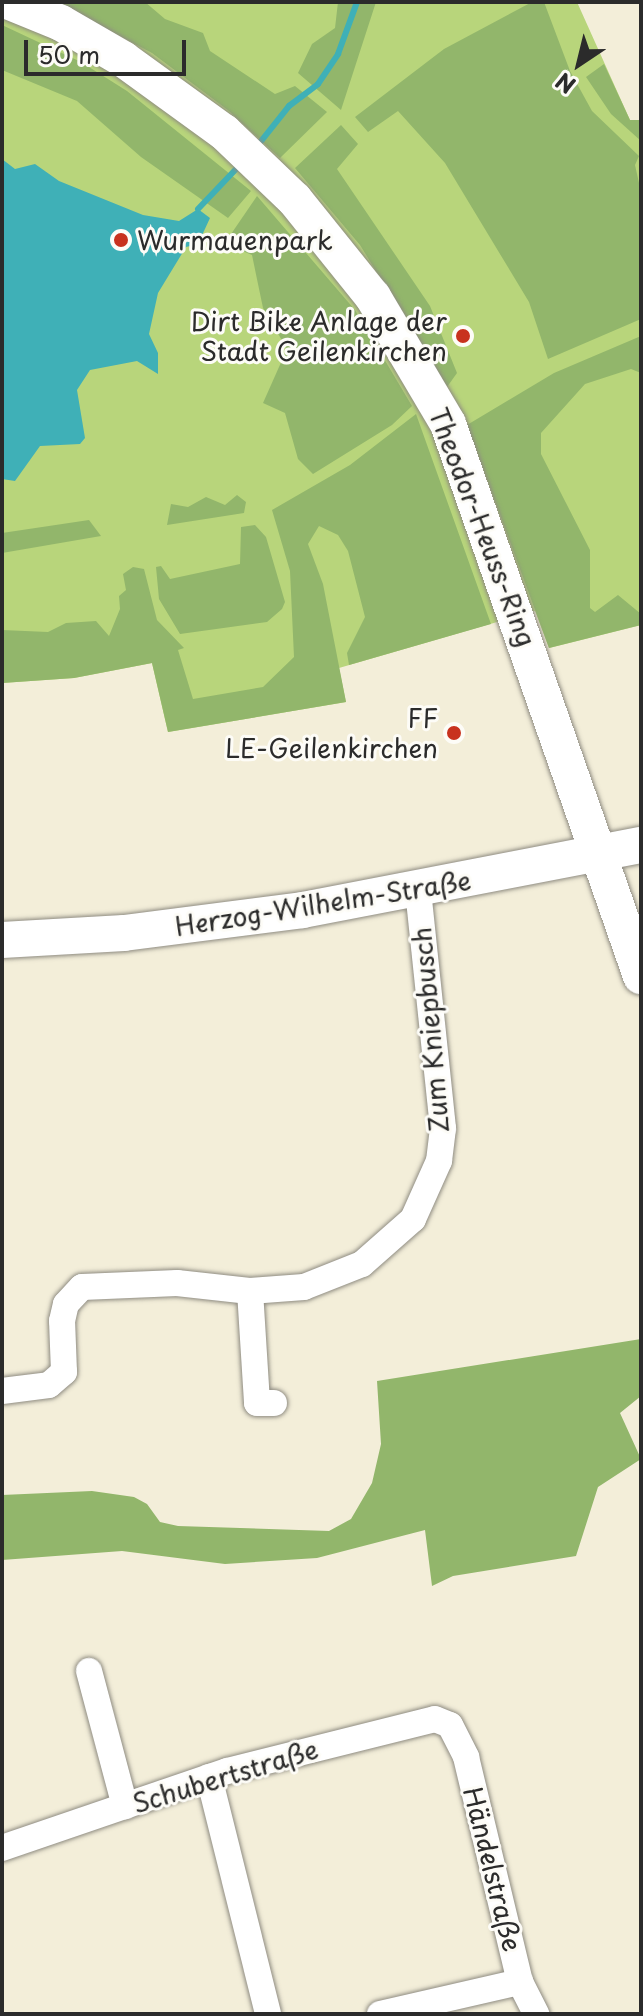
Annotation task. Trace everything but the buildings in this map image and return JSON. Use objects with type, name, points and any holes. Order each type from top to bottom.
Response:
[{"type":"main road","name":"Theodor-Heuss-Ring","points":[[10,2],[61,23],[123,59],[224,132],[295,200],[373,297],[448,424],[526,635],[595,856],[641,976]]},
{"type":"main road","name":"Herzog-Wilhelm-Straße","points":[[2,940],[124,933],[418,890],[641,845]]},
{"type":"street","name":"Zum Kniepbusch","points":[[2,1391],[49,1385],[64,1372],[62,1321],[66,1304],[82,1287],[177,1283],[250,1291],[304,1287],[362,1264],[395,1238],[428,1191],[443,1128],[418,890]]},
{"type":"street","points":[[250,1291],[257,1403],[274,1403]]},
{"type":"street","points":[[89,1671],[125,1806]]},
{"type":"street","name":"Schubertstraße","points":[[2,1848],[209,1777],[415,1722],[435,1719],[450,1725]]},
{"type":"street","name":"Händelstraße","points":[[450,1725],[466,1757],[520,1982],[536,2014]]},
{"type":"street","points":[[209,1777],[268,2014]]},
{"type":"street","points":[[380,2014],[520,1982]]},
{"type":"green space","points":[[2,2],[577,2],[630,120],[641,120],[641,625],[549,648],[535,611],[339,668],[346,702],[168,732],[152,663],[74,678],[2,683]]},
{"type":"green space","points":[[55,2],[145,2],[165,19],[203,33],[210,51],[275,94],[295,86],[327,112],[280,158],[229,111],[152,53]]},
{"type":"green space","points":[[338,2],[376,2],[341,110],[298,73],[312,44],[335,28]]},
{"type":"green space","points":[[532,2],[544,2],[570,71],[592,111],[639,156],[635,165],[641,192],[641,319],[548,359],[529,302],[445,163],[398,111],[368,132],[355,117],[444,49]]},
{"type":"green space","points":[[2,25],[81,62],[127,91],[251,191],[228,218],[141,157],[77,101],[2,70]]},
{"type":"green space","points":[[604,64],[630,120],[641,120],[641,141],[611,114],[586,77]]},
{"type":"green space","points":[[341,125],[358,144],[337,169],[430,306],[457,373],[447,387],[360,245],[295,168]]},
{"type":"green space","points":[[257,196],[355,310],[412,406],[392,425],[313,474],[298,459],[285,413],[263,403],[287,349],[263,308],[252,255],[233,247],[229,237]]},
{"type":"green space","points":[[641,336],[641,373],[631,369],[585,384],[541,433],[541,454],[590,550],[590,608],[595,612],[618,595],[641,614],[641,625],[549,648],[467,425],[554,373]]},
{"type":"green space","points":[[416,414],[491,624],[349,665],[347,653],[365,617],[348,551],[338,535],[319,526],[308,544],[323,584],[346,702],[168,732],[152,663],[74,678],[2,683],[2,630],[48,632],[66,623],[96,621],[109,636],[120,609],[119,596],[126,590],[123,574],[133,567],[144,569],[157,620],[184,648],[178,650],[193,699],[263,687],[294,657],[290,571],[272,510],[350,465]]},
{"type":"green space","points":[[237,495],[246,502],[244,513],[167,525],[171,504],[188,507],[206,497],[225,505]]},
{"type":"green space","points":[[89,520],[101,536],[2,553],[2,533]]},
{"type":"green space","points":[[255,525],[266,537],[285,602],[282,609],[267,622],[180,634],[159,599],[156,567],[161,566],[170,579],[240,564],[241,527]]},
{"type":"green space","points":[[641,1339],[641,1396],[620,1413],[641,1459],[598,1487],[576,1556],[453,1576],[432,1586],[425,1530],[317,1558],[225,1564],[122,1551],[2,1560],[2,1495],[92,1491],[134,1497],[147,1504],[160,1522],[178,1526],[329,1531],[351,1519],[372,1483],[381,1444],[377,1381]]},
{"type":"water","points":[[2,159],[15,169],[35,164],[59,181],[143,215],[179,221],[198,209],[210,218],[198,244],[186,247],[158,293],[149,334],[158,353],[158,374],[137,361],[90,370],[77,390],[85,438],[80,444],[40,446],[15,481],[2,479]]},
{"type":"waterway","points":[[258,145],[289,106],[318,84],[338,54],[357,2]]},
{"type":"waterway","points":[[198,209],[239,166]]},
{"type":"place","name":"Wurmauenpark","points":[[121,240]]},
{"type":"place","name":"Dirt Bike Anlage der Stadt Geilenkirchen","points":[[463,336]]},
{"type":"place","name":"FF LE-Geilenkirchen","points":[[454,733]]}]
